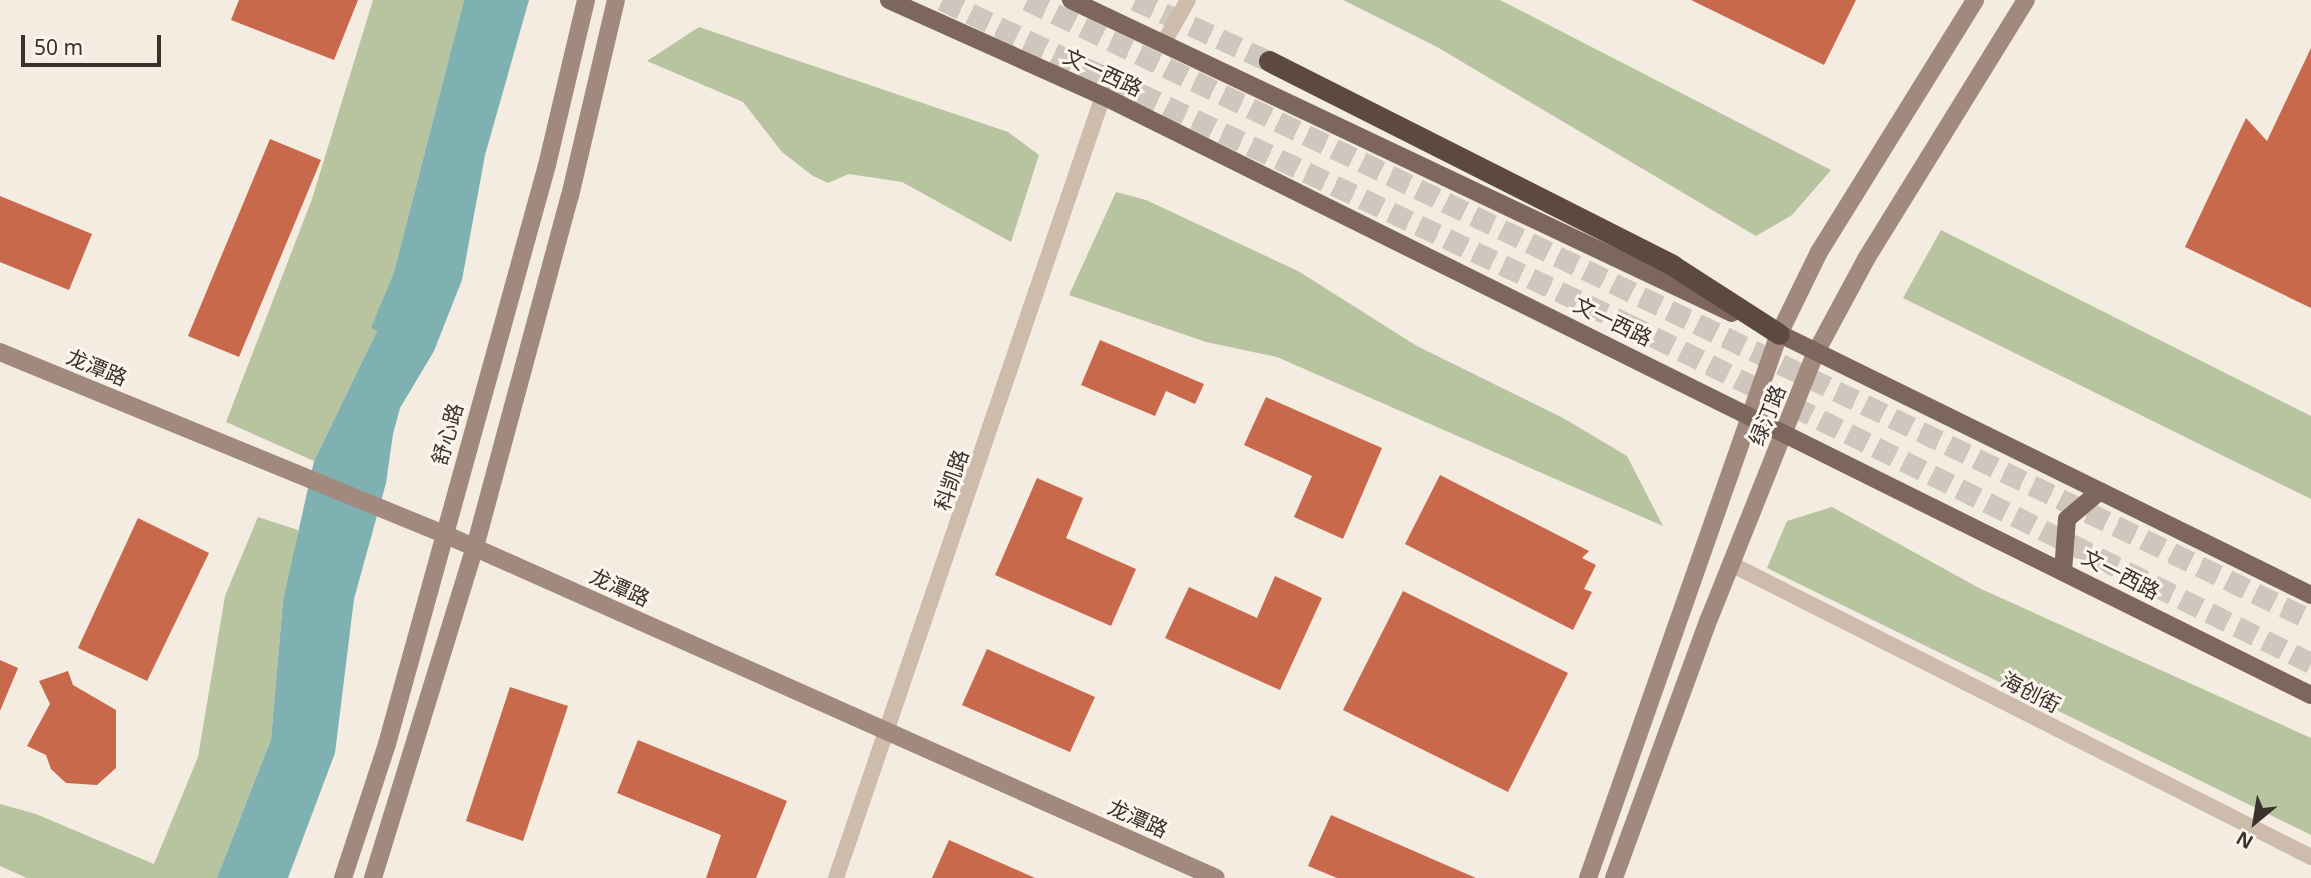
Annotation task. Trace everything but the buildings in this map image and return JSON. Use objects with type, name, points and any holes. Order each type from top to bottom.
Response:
[{"type":"highway","points":[[1269,61],[1672,265],[1779,334]]},
{"type":"main road","name":"文一西路","points":[[889,0],[1103,96],[1785,431],[2311,695]]},
{"type":"main road","points":[[1072,0],[1779,334],[2311,595]]},
{"type":"main road","points":[[2063,571],[2067,519],[2100,491]]},
{"type":"street","name":"舒心路","points":[[342,878],[387,744],[443,533],[547,165],[586,0]]},
{"type":"street","points":[[373,878],[475,547],[570,195],[616,0]]},
{"type":"street","points":[[1164,42],[1188,0]]},
{"type":"street","name":"绿汀路","points":[[1588,878],[1748,413],[1779,334],[1819,252],[1975,0]]},
{"type":"street","name":"绿汀路","points":[[1614,878],[1731,564],[1816,352],[1866,259],[2026,0]]},
{"type":"street","name":"科凯路","points":[[836,878],[1103,96]]},
{"type":"street","name":"龙潭路","points":[[0,352],[443,533],[1216,878]]},
{"type":"street","name":"海创街","points":[[1731,564],[2311,857]]},
{"type":"green space","points":[[373,0],[464,0],[394,272],[372,327],[377,331],[314,461],[226,422],[312,199]]},
{"type":"green space","points":[[1343,0],[1500,0],[1831,170],[1792,215],[1756,236],[1437,47]]},
{"type":"green space","points":[[699,27],[1008,132],[1039,155],[1011,242],[902,182],[849,174],[828,183],[813,176],[782,152],[743,102],[647,61]]},
{"type":"green space","points":[[1116,192],[1146,200],[1298,271],[1417,346],[1563,418],[1627,456],[1663,526],[1277,357],[1206,342],[1069,295]]},
{"type":"green space","points":[[1941,230],[2311,416],[2311,499],[1903,298]]},
{"type":"green space","points":[[1832,507],[1979,588],[2311,738],[2311,835],[1767,568],[1787,521]]},
{"type":"green space","points":[[258,517],[298,530],[297,549],[283,601],[271,739],[217,878],[27,878],[0,866],[0,804],[36,814],[154,864],[198,757],[225,596]]},
{"type":"water","points":[[464,0],[529,0],[485,155],[462,280],[434,351],[400,408],[393,434],[386,483],[354,599],[335,753],[288,878],[217,878],[271,739],[283,601],[314,461],[377,331],[371,328],[394,272]]},
{"type":"tunnel","points":[[942,0],[1626,323],[2311,663]]},
{"type":"tunnel","points":[[1027,0],[2311,620]]},
{"type":"tunnel","points":[[1135,0],[1269,61]]}]
